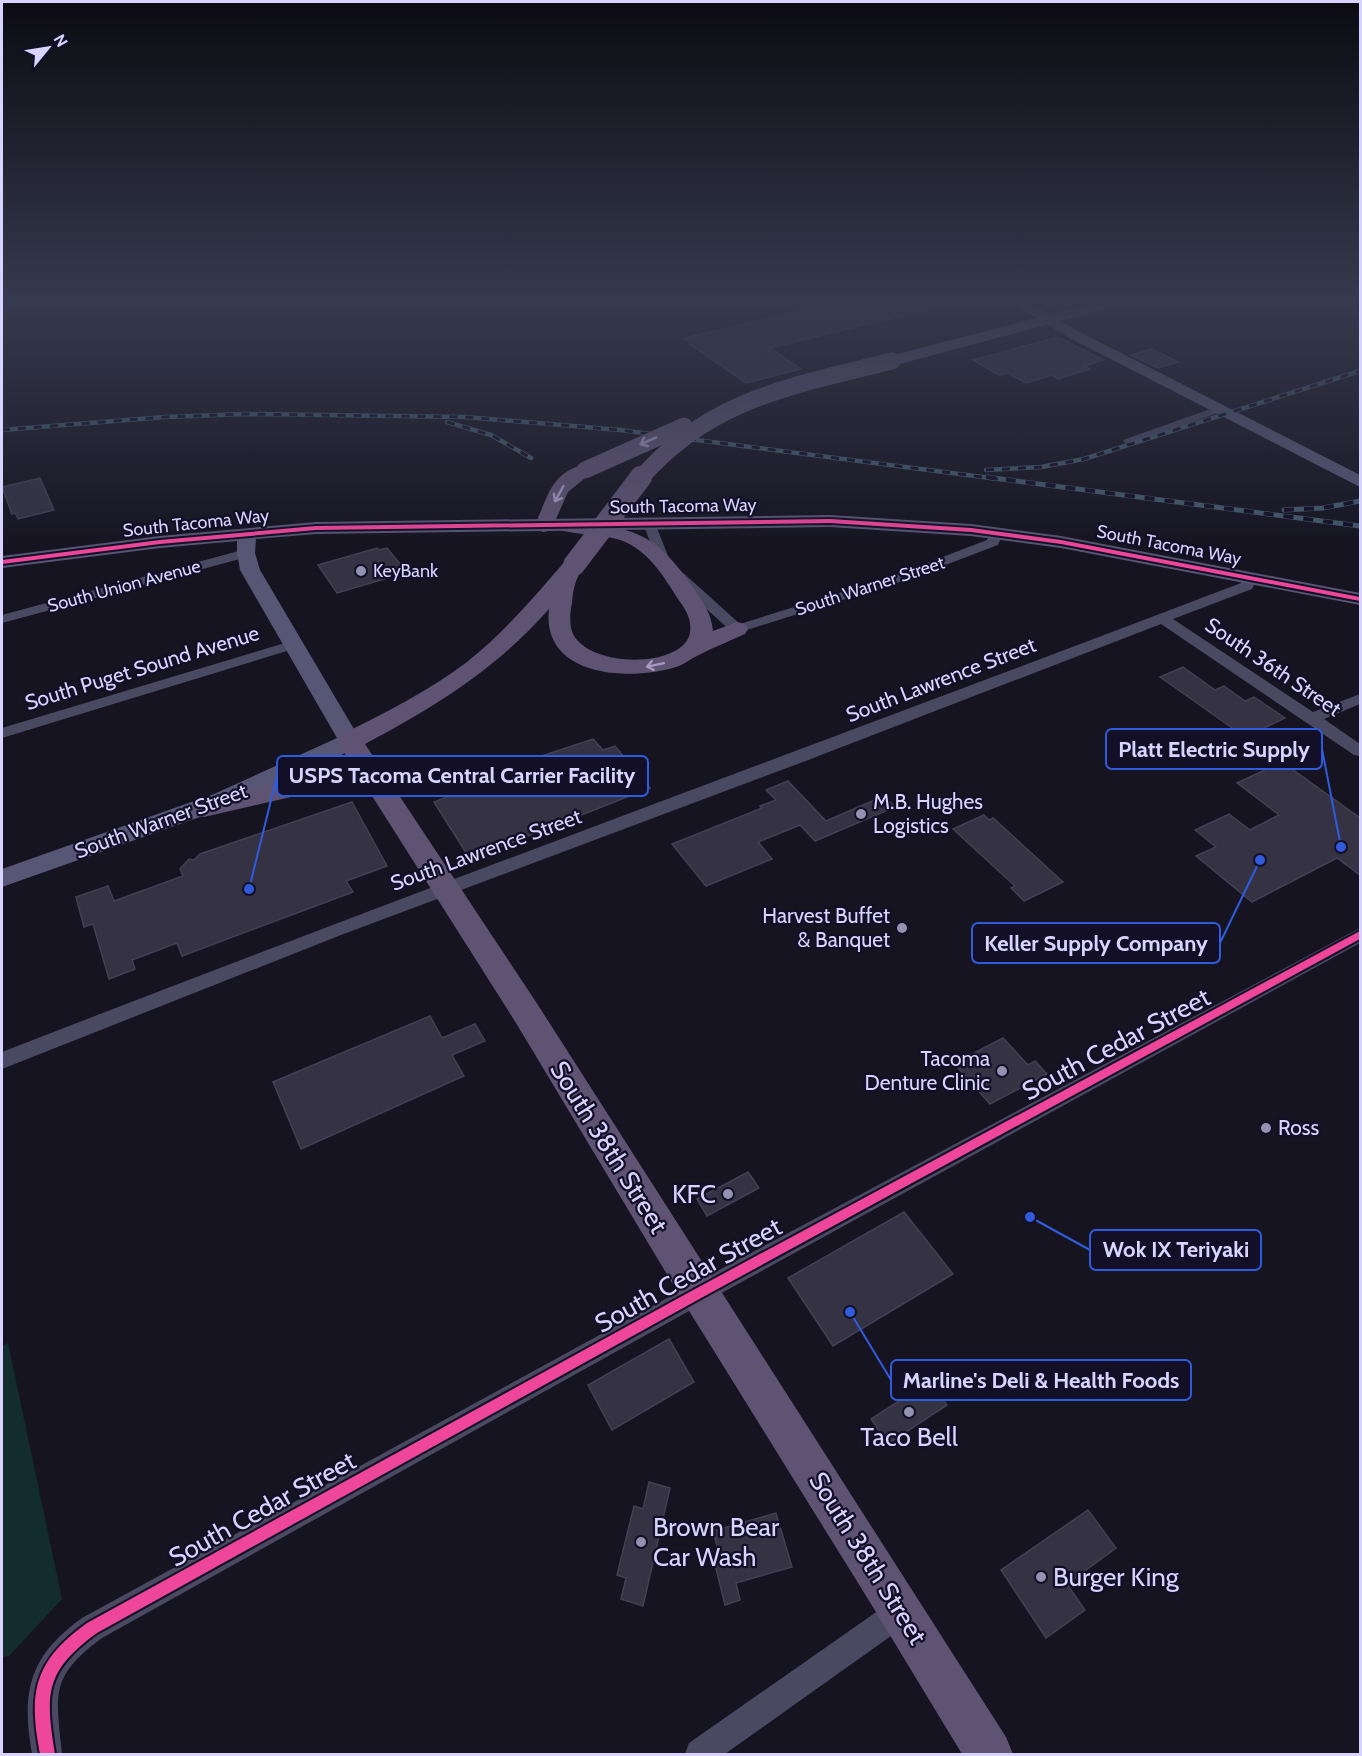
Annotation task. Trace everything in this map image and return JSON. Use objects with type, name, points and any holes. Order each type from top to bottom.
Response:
[{"type":"main road","points":[[544,526],[551,514],[556,494],[568,480],[585,470],[665,433],[807,384]]},
{"type":"main road","points":[[1171,384],[1360,482]]},
{"type":"main road","points":[[204,808],[295,788],[358,753],[424,701],[491,655],[522,625],[666,452],[687,434],[742,405]]},
{"type":"main road","name":"South Tacoma Way","points":[[2,561],[246,543],[370,526],[566,526],[830,521],[996,533],[1114,550],[1360,599]]},
{"type":"main road","points":[[566,526],[625,535],[639,541],[664,563],[703,622],[703,632],[693,649]]},
{"type":"main road","name":"South 38th Street","points":[[246,543],[250,570],[358,753],[447,889],[699,1293],[902,1611],[988,1755]]},
{"type":"main road","points":[[569,570],[559,624],[568,646],[585,658],[608,666],[634,668],[669,662],[737,629]]},
{"type":"main road","name":"South Warner Street","points":[[2,878],[204,808]]},
{"type":"street","points":[[1129,440],[1219,409]]},
{"type":"street","points":[[649,523],[664,563],[737,629]]},
{"type":"street","name":"South Warner Street","points":[[737,629],[964,555],[993,542],[996,533]]},
{"type":"street","name":"South Union Avenue","points":[[2,619],[246,543]]},
{"type":"street","name":"South Lawrence Street","points":[[2,1061],[334,930],[967,694],[1247,586],[1251,577]]},
{"type":"street","name":"South 36th Street","points":[[1161,618],[1360,751]]},
{"type":"street","name":"South Puget Sound Avenue","points":[[2,733],[295,644]]},
{"type":"street","points":[[1311,718],[1360,699]]},
{"type":"street","name":"South Cedar Street","points":[[47,1755],[42,1699],[45,1680],[77,1639],[124,1609],[699,1293],[1360,935]]},
{"type":"street","points":[[700,1755],[902,1611]]},
{"type":"green space","points":[[8,1343],[62,1599],[9,1656],[2,1657],[2,1346]]},
{"type":"building","points":[[40,478],[54,510],[18,519],[15,513],[12,514],[2,487]]},
{"type":"building","name":"KeyBank","points":[[377,548],[379,550],[387,548],[405,570],[396,572],[398,575],[337,593],[318,565]]},
{"type":"building","points":[[1183,667],[1215,690],[1224,686],[1245,701],[1254,697],[1285,718],[1245,737],[1160,677]]},
{"type":"building","points":[[593,739],[603,750],[615,746],[648,780],[644,781],[650,788],[470,859],[434,802],[447,797],[441,789]]},
{"type":"building","points":[[1282,762],[1360,818],[1360,875],[1337,858],[1252,902],[1196,856],[1216,847],[1195,830],[1229,814],[1250,830],[1279,815],[1237,783]]},
{"type":"building","points":[[788,781],[826,821],[884,796],[895,807],[815,841],[800,825],[758,842],[772,859],[706,886],[672,844],[762,808],[760,806],[776,800],[766,790]]},
{"type":"building","points":[[352,802],[387,866],[346,881],[353,892],[182,956],[177,943],[132,960],[135,969],[109,979],[93,924],[84,927],[76,897],[108,886],[114,901],[183,876],[180,869],[189,859],[194,860],[200,854]]},
{"type":"building","points":[[984,815],[989,820],[993,818],[1063,882],[1024,901],[1011,888],[1015,886],[953,829]]},
{"type":"building","points":[[430,1016],[442,1038],[475,1024],[485,1041],[452,1055],[464,1076],[301,1149],[273,1082]]},
{"type":"building","name":"Tacoma Denture Clinic","points":[[1003,1038],[1028,1065],[1035,1061],[1047,1074],[990,1104],[958,1068],[957,1062]]},
{"type":"building","name":"KFC","points":[[748,1172],[759,1188],[707,1216],[697,1199]]},
{"type":"building","points":[[904,1212],[953,1274],[833,1346],[788,1278]]},
{"type":"building","points":[[669,1339],[694,1382],[612,1430],[588,1385]]},
{"type":"building","name":"Taco Bell","points":[[930,1381],[947,1405],[888,1444],[871,1419]]},
{"type":"building","name":"Brown Bear Car Wash","points":[[649,1482],[670,1488],[643,1606],[621,1599],[626,1578],[617,1575],[634,1506],[643,1509]]},
{"type":"building","name":"Burger King","points":[[1088,1510],[1116,1548],[1067,1584],[1085,1610],[1046,1638],[1001,1570]]},
{"type":"building","points":[[776,1513],[792,1567],[736,1583],[740,1600],[725,1605],[713,1556],[719,1554],[713,1531]]},
{"type":"railway","points":[[986,470],[1041,467],[1084,459],[1319,384]]},
{"type":"railway","points":[[2,430],[165,417],[245,414],[465,417],[620,430],[998,479]]},
{"type":"railway","points":[[447,422],[491,435],[531,458]]},
{"type":"railway","points":[[986,477],[1360,526]]},
{"type":"railway","points":[[1284,510],[1323,508],[1360,501]]},
{"type":"cycle path","points":[[2,562],[160,542],[316,528],[830,521],[971,530],[1061,542],[1360,599]]},
{"type":"cycle path","points":[[47,1754],[42,1715],[46,1682],[51,1668],[61,1654],[92,1628],[699,1293],[1360,935]]},
{"type":"place","name":"KeyBank","points":[[361,571]]},
{"type":"place","name":"M.B. Hughes Logistics","points":[[861,814]]},
{"type":"place","name":"Platt Electric Supply","points":[[1341,847]]},
{"type":"place","name":"Keller Supply Company","points":[[1260,860]]},
{"type":"place","name":"USPS Tacoma Central Carrier Facility","points":[[249,889]]},
{"type":"place","name":"Harvest Buffet & Banquet","points":[[902,928]]},
{"type":"place","name":"Tacoma Denture Clinic","points":[[1002,1071]]},
{"type":"place","name":"Ross","points":[[1266,1128]]},
{"type":"place","name":"KFC","points":[[728,1194]]},
{"type":"place","name":"Wok IX Teriyaki","points":[[1030,1217]]},
{"type":"place","name":"Marline's Deli & Health Foods","points":[[850,1312]]},
{"type":"place","name":"Taco Bell","points":[[909,1412]]},
{"type":"place","name":"Brown Bear Car Wash","points":[[641,1542]]},
{"type":"place","name":"Burger King","points":[[1041,1577]]}]
